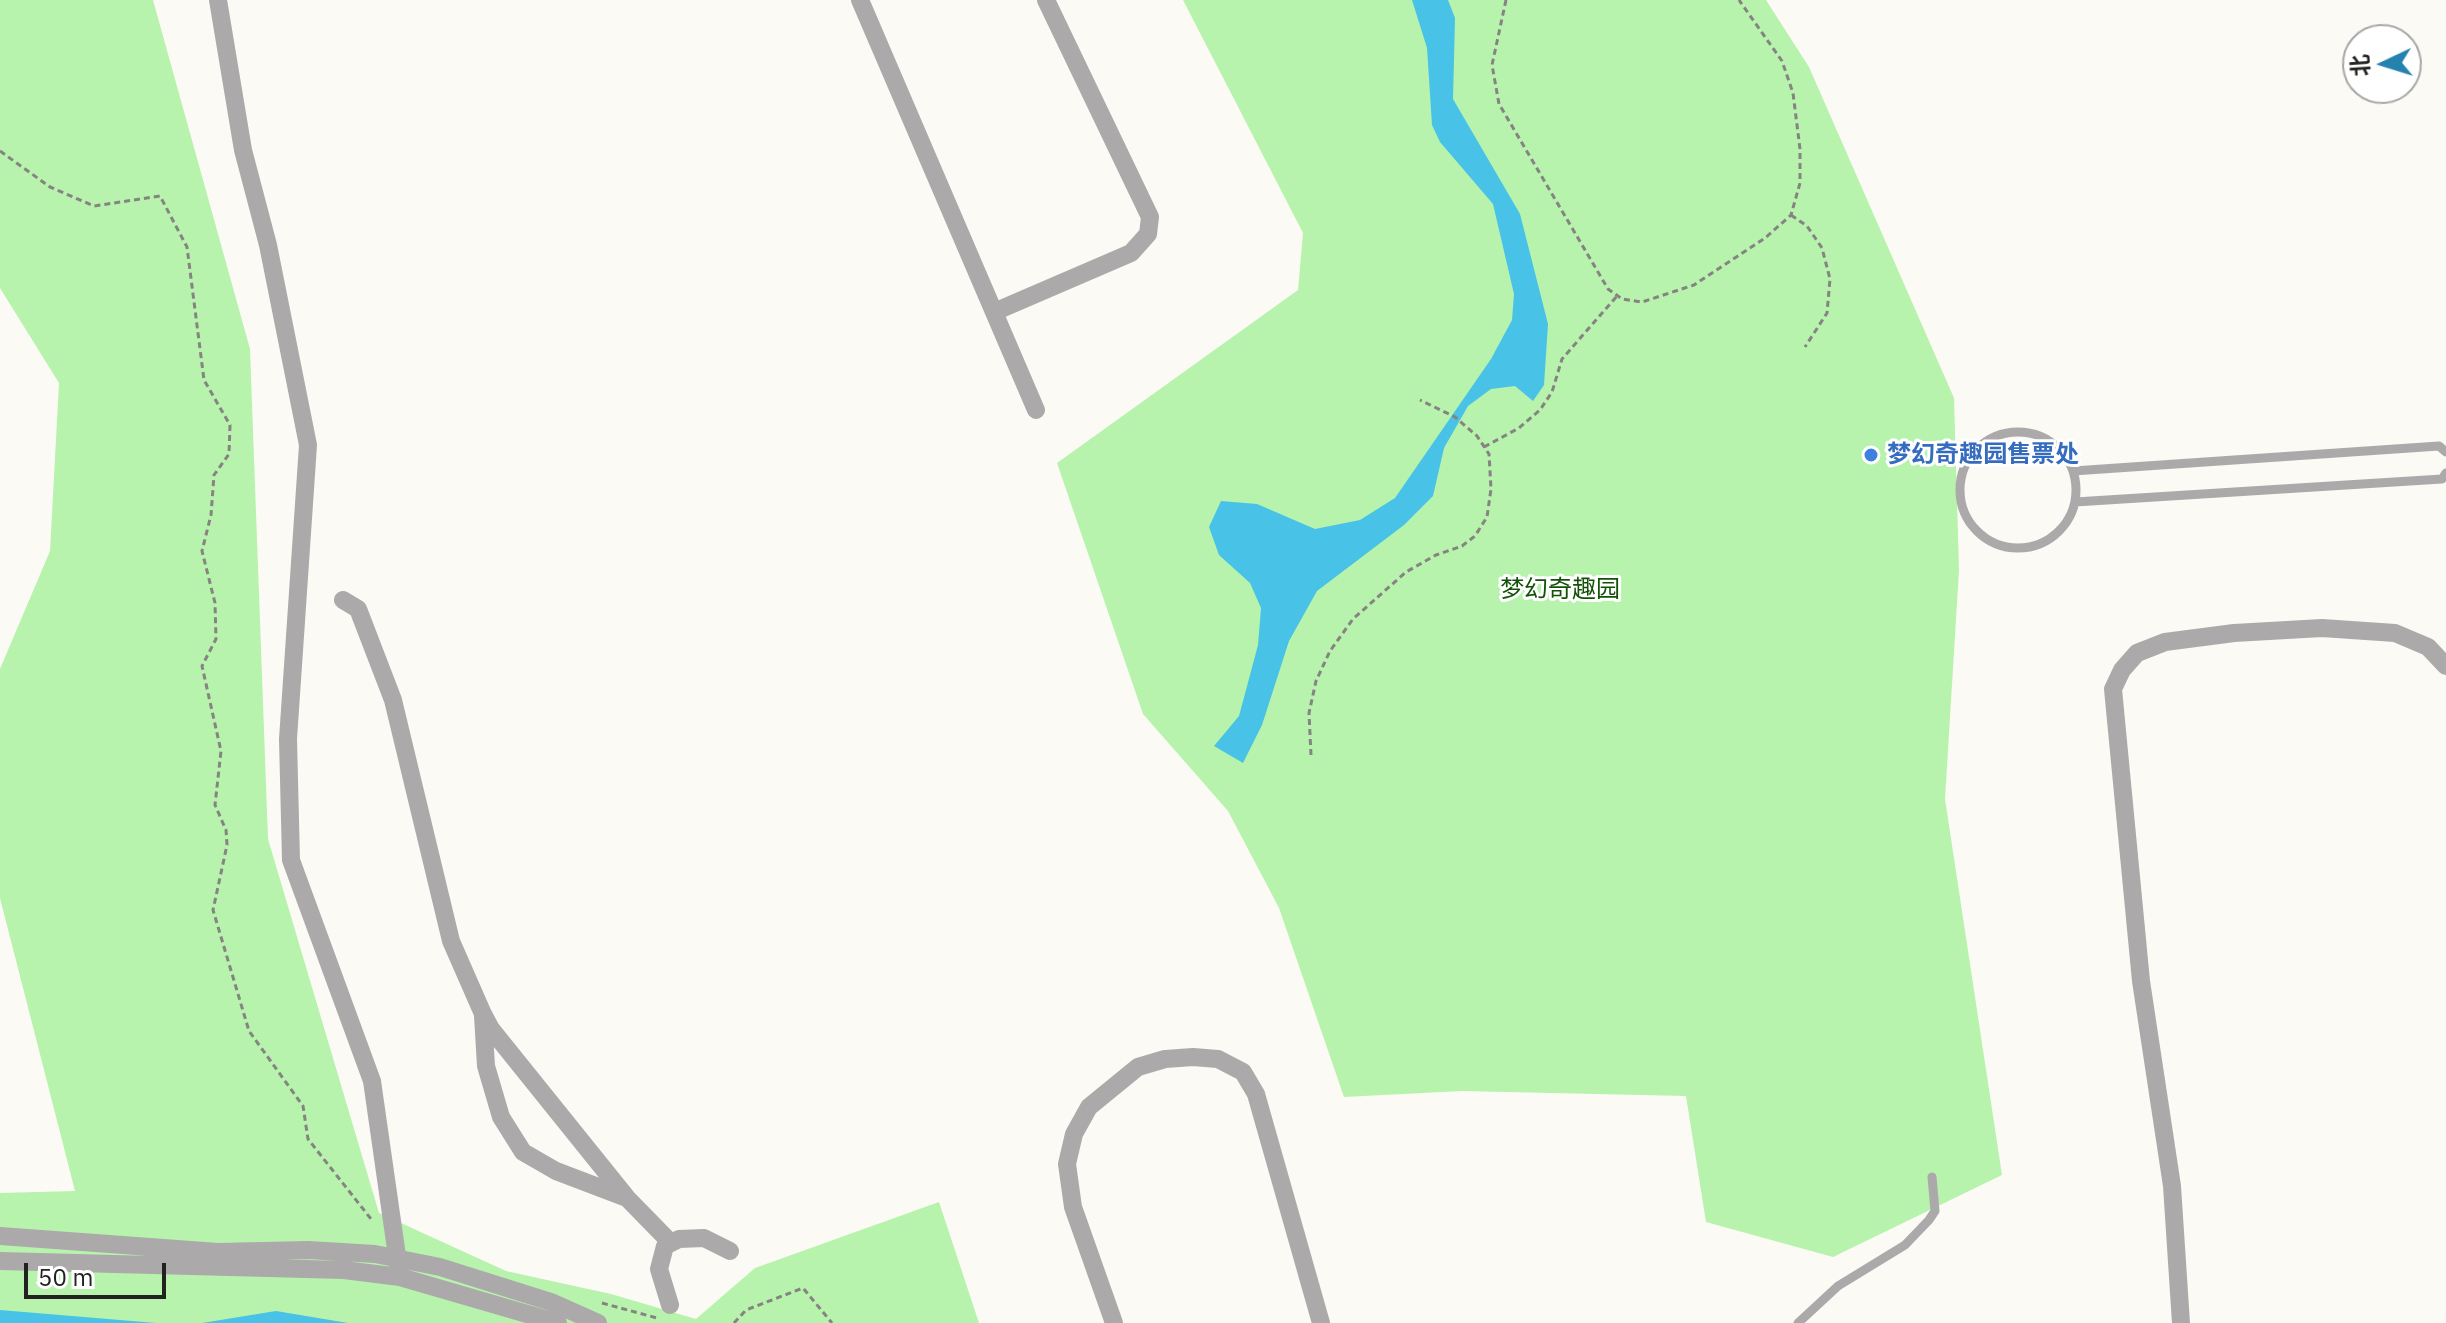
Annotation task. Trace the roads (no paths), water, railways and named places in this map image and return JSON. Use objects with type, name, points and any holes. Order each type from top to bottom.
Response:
[{"type":"street","points":[[218,0],[243,150],[268,245],[308,445],[288,739],[291,860],[372,1081],[398,1268]]},
{"type":"street","points":[[860,0],[1036,410]]},
{"type":"street","points":[[994,312],[1131,253],[1148,234],[1150,217],[1046,0]]},
{"type":"street","points":[[343,600],[358,609],[393,700],[451,941],[483,1014],[491,1029],[627,1198],[671,1243]]},
{"type":"street","points":[[2181,1323],[2172,1186],[2141,981],[2113,689],[2122,670],[2137,653],[2165,642],[2234,633],[2322,628],[2395,633],[2428,647],[2446,666]]},
{"type":"street","points":[[483,1014],[486,1066],[501,1117],[523,1152],[556,1171],[627,1198]]},
{"type":"street","points":[[1114,1323],[1073,1207],[1067,1164],[1074,1134],[1089,1107],[1138,1067],[1165,1059],[1193,1057],[1218,1059],[1243,1072],[1256,1094],[1321,1323]]},
{"type":"street","points":[[0,1236],[218,1252],[308,1250],[398,1268],[558,1323]]},
{"type":"street","points":[[670,1305],[659,1269],[665,1246],[679,1239],[704,1238],[730,1251]]},
{"type":"street","points":[[0,1261],[344,1270],[440,1267],[551,1302],[598,1323]]},
{"type":"lane","points":[[2006,433],[2034,434],[2051,442],[2073,471],[2075,502],[2069,519],[2042,544],[2024,548],[2006,547],[1989,541],[1975,529],[1965,513],[1960,495],[1961,476],[1969,459],[1981,445],[2006,433]]},
{"type":"lane","points":[[2073,471],[2439,446],[2446,452]]},
{"type":"lane","points":[[2075,502],[2442,479],[2446,473]]},
{"type":"lane","points":[[1798,1323],[1838,1286],[1905,1245],[1929,1220],[1935,1211],[1932,1177]]},
{"type":"water","points":[[1412,0],[1448,0],[1455,18],[1453,99],[1520,214],[1548,324],[1544,385],[1533,401],[1515,386],[1491,389],[1468,406],[1444,448],[1433,496],[1404,525],[1317,591],[1289,641],[1262,725],[1243,763],[1214,746],[1239,716],[1258,645],[1261,608],[1250,583],[1219,555],[1209,527],[1221,501],[1257,504],[1315,529],[1360,520],[1395,498],[1491,359],[1512,320],[1514,294],[1493,204],[1440,142],[1432,125],[1427,48]]},
{"type":"water","points":[[0,1310],[156,1323],[0,1323]]},
{"type":"water","points":[[276,1311],[348,1323],[202,1323]]},
{"type":"place","name":"梦幻奇趣园售票处","points":[[1871,455]]},
{"type":"park label","name":"梦幻奇趣园","points":[[1560,590]]}]
